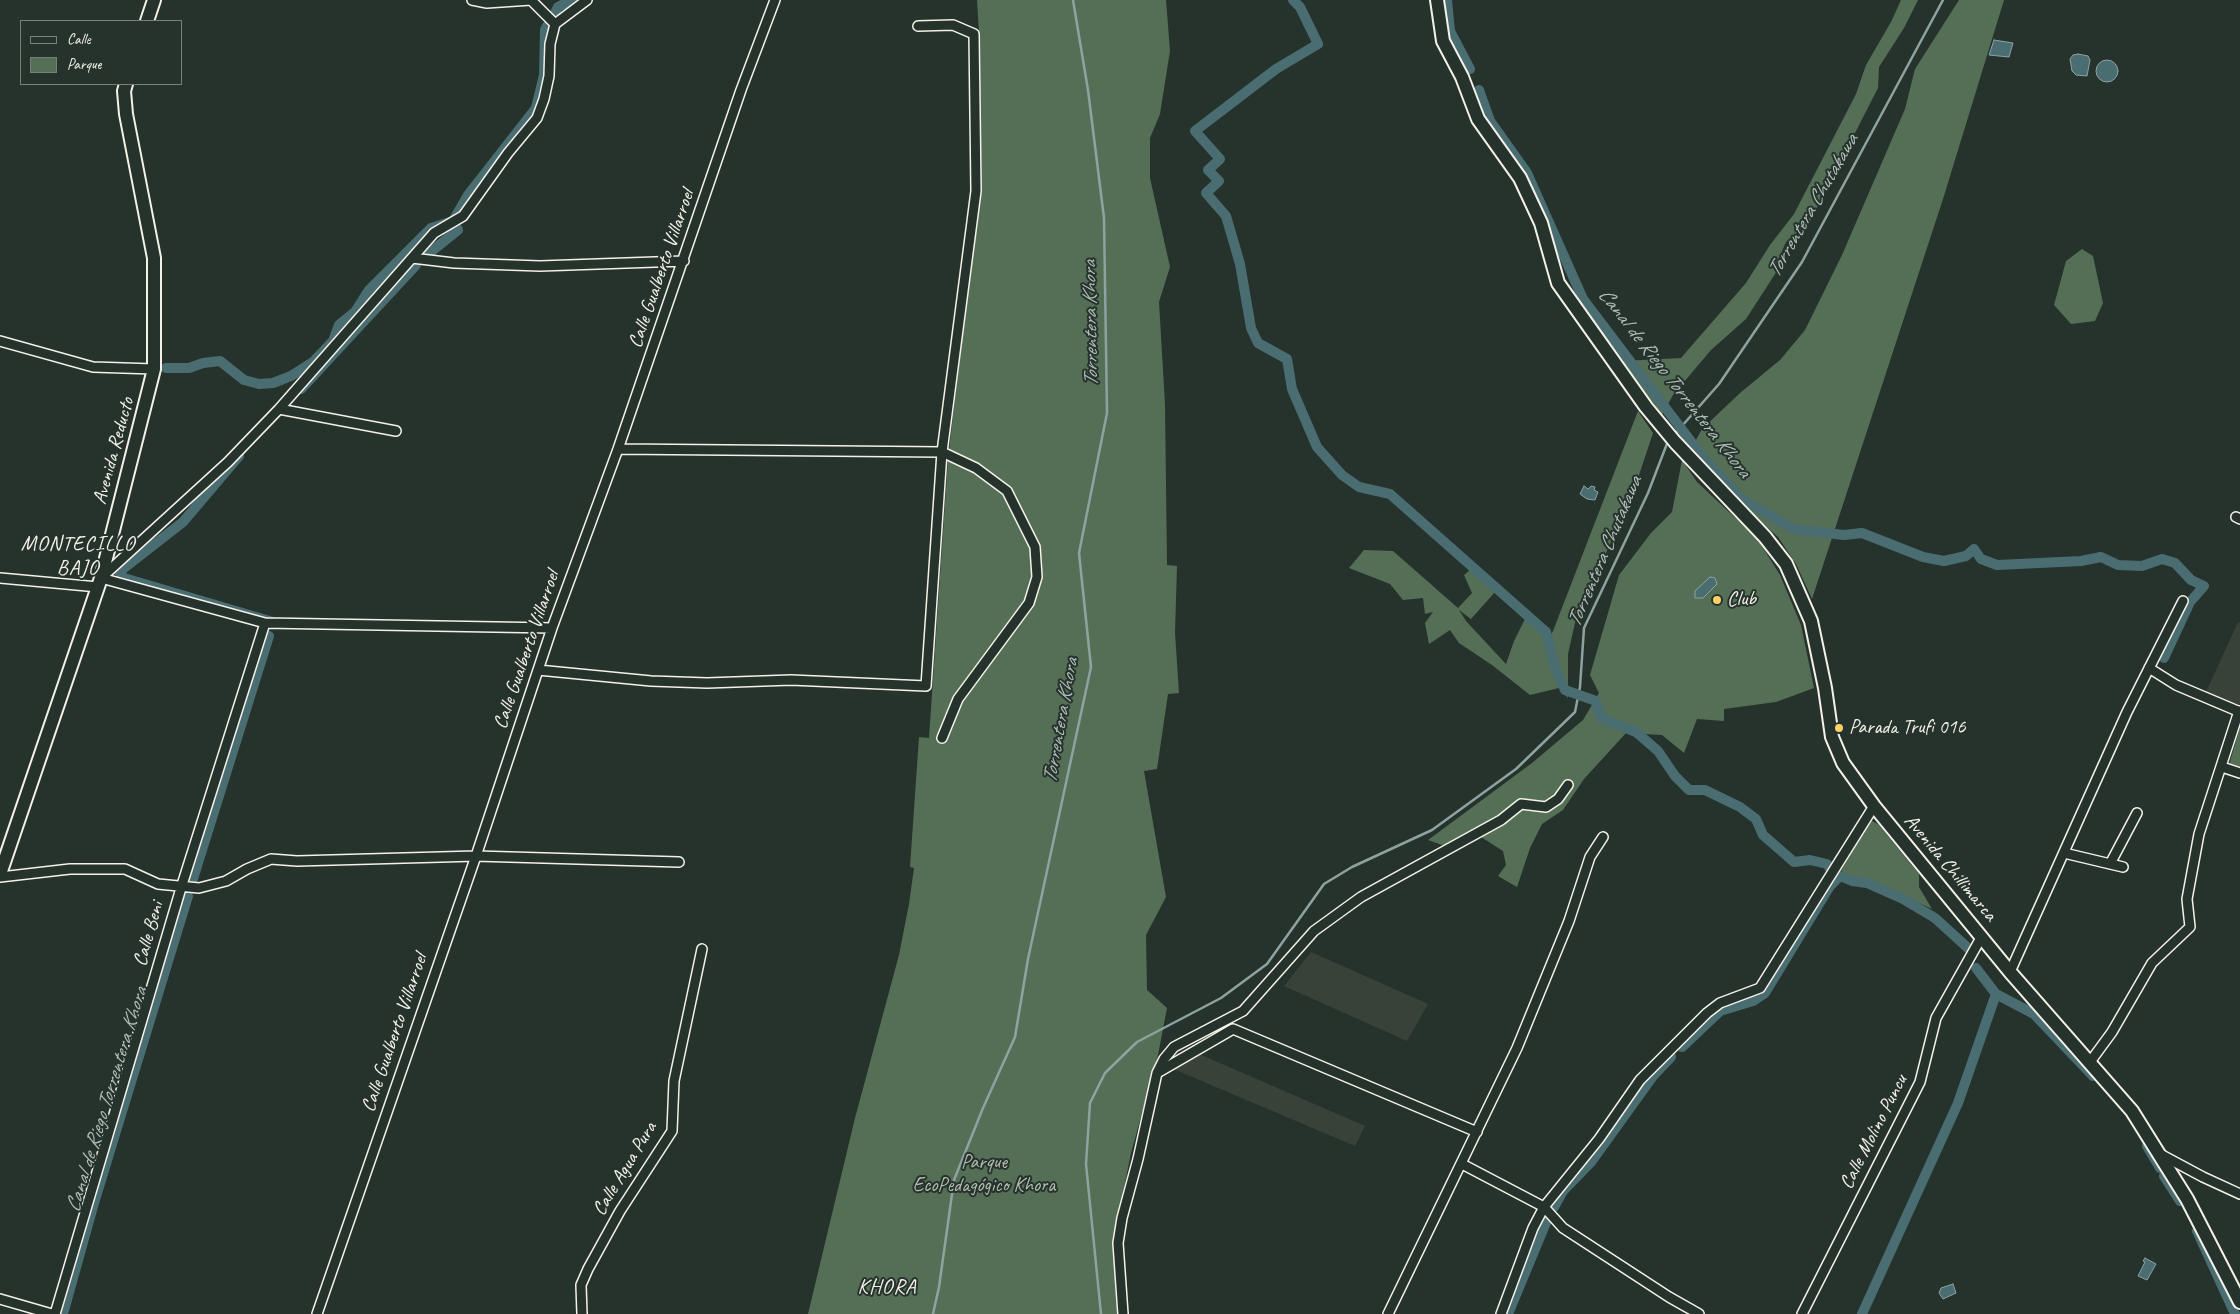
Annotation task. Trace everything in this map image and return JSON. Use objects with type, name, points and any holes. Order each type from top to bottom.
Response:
[{"type":"street","points":[[147,20],[154,0]]},
{"type":"street","points":[[472,0],[487,3],[531,0],[555,24]]},
{"type":"street","points":[[99,583],[228,462],[278,409],[434,233],[462,216],[508,153],[537,118],[544,99],[549,76],[550,44],[555,24],[587,0]]},
{"type":"street","name":"Calle Gualberto Villarroel","points":[[317,1314],[476,856],[552,628],[618,449],[684,261],[741,90],[774,0]]},
{"type":"street","name":"Avenida Chillimarca","points":[[1437,0],[1443,41],[1462,77],[1478,119],[1520,178],[1541,223],[1558,283],[1646,407],[1675,442],[1765,537],[1786,564],[1811,621],[1825,688],[1832,737],[1842,763],[1874,806],[2010,972],[2132,1111],[2187,1199],[2240,1302]]},
{"type":"street","points":[[538,670],[651,681],[707,683],[791,680],[926,686],[942,452],[976,191],[974,34],[954,25],[918,26]]},
{"type":"street","name":"Avenida Reducto","points":[[0,876],[99,583],[154,370],[154,258],[126,114],[124,91],[126,85]]},
{"type":"street","points":[[412,258],[454,263],[540,266],[684,261]]},
{"type":"street","points":[[0,341],[93,367],[154,370]]},
{"type":"street","points":[[278,409],[396,431]]},
{"type":"street","points":[[618,449],[942,452],[976,468],[1007,491],[1035,547],[1038,576],[1029,604],[958,699],[942,738]]},
{"type":"street","points":[[0,578],[99,583],[265,623],[552,628]]},
{"type":"street","points":[[2010,972],[2126,712],[2183,601]]},
{"type":"street","name":"Calle Beni","points":[[53,1314],[181,888],[265,623]]},
{"type":"street","points":[[2090,1062],[2112,1032],[2152,963],[2183,936],[2190,927],[2187,899],[2199,834],[2240,712],[2176,685],[2149,668]]},
{"type":"street","points":[[2222,767],[2240,773]]},
{"type":"street","points":[[1123,1314],[1118,1243],[1122,1218],[1138,1160],[1157,1073],[1164,1059],[1174,1047],[1243,1011],[1314,931],[1361,897],[1501,820],[1521,804],[1546,807],[1558,799],[1568,785]]},
{"type":"street","points":[[1501,1314],[1533,1228],[1544,1207],[1599,1139],[1646,1074],[1713,1008],[1720,1003],[1760,988],[1874,806]]},
{"type":"street","points":[[2110,864],[2137,813]]},
{"type":"street","points":[[1388,1314],[1517,1048],[1570,922],[1590,857],[1603,837]]},
{"type":"street","points":[[2064,853],[2123,867]]},
{"type":"street","points":[[0,876],[70,869],[125,869],[158,884],[181,888],[199,888],[226,881],[247,868],[271,859],[297,861],[476,856],[679,862]]},
{"type":"street","name":"Calle Molino Puncu","points":[[1802,1314],[1920,1082],[1936,1018],[1982,936]]},
{"type":"street","name":"Calle Agua Pura","points":[[582,1314],[581,1284],[588,1269],[620,1211],[672,1131],[674,1081],[702,949]]},
{"type":"street","points":[[1157,1073],[1233,1029],[1477,1132]]},
{"type":"street","points":[[2160,1154],[2240,1194]]},
{"type":"street","points":[[1462,1164],[1544,1207],[1564,1228],[1669,1297],[1699,1314]]},
{"type":"street","points":[[0,1299],[53,1314]]},
{"type":"shaded area","points":[[2238,622],[2240,623],[2240,705],[2206,692]]},
{"type":"shaded area","points":[[1311,952],[1428,1004],[1407,1041],[1284,986]]},
{"type":"shaded area","points":[[1199,1054],[1365,1126],[1355,1146],[1171,1068]]},
{"type":"green space","name":"Parque EcoPedagógico Khora","points":[[977,0],[1166,0],[1170,51],[1160,114],[1150,138],[1150,178],[1170,267],[1159,302],[1165,404],[1167,565],[1177,566],[1175,633],[1179,693],[1168,694],[1157,769],[1144,771],[1166,897],[1146,935],[1147,990],[1167,1008],[1158,1055],[1131,1153],[1114,1237],[1118,1314],[808,1314],[855,1118],[899,955],[914,868],[910,867],[919,737],[929,738],[948,459],[979,191],[979,33]]},
{"type":"green space","points":[[1901,0],[1918,0],[1904,28],[1879,67],[1878,88],[1809,223],[1786,242],[1776,265],[1777,271],[1746,319],[1711,350],[1673,395],[1662,415],[1623,361],[1681,358],[1746,283],[1770,245],[1794,214],[1856,94],[1866,65],[1891,22]]},
{"type":"green space","points":[[1959,0],[2004,0],[1943,199],[1812,599],[1796,564],[1778,537],[1737,501],[1691,449],[1702,429],[1740,393],[1780,360],[1805,330],[1842,255],[1905,109],[1915,69]]},
{"type":"green space","points":[[2082,249],[2093,256],[2103,303],[2095,321],[2071,324],[2054,305],[2066,261]]},
{"type":"green space","points":[[1638,411],[1653,433],[1634,490],[1575,623],[1568,654],[1568,698],[1559,688],[1530,695],[1492,665],[1459,643],[1450,630],[1429,644],[1425,623],[1433,612],[1425,614],[1423,598],[1403,600],[1390,584],[1349,568],[1364,550],[1393,551],[1458,608],[1472,593],[1464,575],[1470,570],[1495,592],[1471,619],[1459,610],[1466,621],[1506,664],[1514,641],[1525,619],[1544,636],[1546,644],[1553,631]]},
{"type":"green space","name":"Club","points":[[1682,460],[1697,482],[1757,538],[1780,575],[1801,625],[1814,688],[1776,702],[1724,709],[1724,721],[1697,719],[1684,753],[1662,735],[1626,733],[1584,779],[1563,810],[1542,824],[1530,848],[1517,887],[1498,876],[1506,865],[1503,851],[1470,830],[1445,846],[1428,840],[1532,763],[1583,720],[1599,693],[1590,675],[1619,575],[1651,533],[1672,512]]},
{"type":"green space","points":[[2240,727],[2240,769],[2229,765]]},
{"type":"green space","points":[[1872,821],[1878,824],[1919,874],[1919,887],[1932,909],[1869,880],[1851,877],[1841,871],[1867,826]]},
{"type":"water","points":[[1994,40],[2013,43],[2009,57],[1989,55]]},
{"type":"water","points":[[2073,55],[2088,56],[2090,60],[2087,76],[2076,75],[2072,71],[2070,59]]},
{"type":"water","points":[[2107,60],[2115,63],[2118,71],[2115,79],[2107,82],[2099,79],[2096,71],[2099,63]]},
{"type":"water","points":[[1584,486],[1588,489],[1591,486],[1595,487],[1594,490],[1598,492],[1595,500],[1587,499],[1580,494]]},
{"type":"water","points":[[1710,577],[1715,578],[1717,584],[1703,598],[1695,598],[1695,591]]},
{"type":"water","points":[[2145,1258],[2156,1264],[2147,1280],[2138,1276]]},
{"type":"water","points":[[1953,1284],[1956,1293],[1943,1299],[1939,1293],[1941,1288]]},
{"type":"waterway","name":"Canal de Riego Torrentera Khora","points":[[555,13],[558,7],[572,0]]},
{"type":"waterway","name":"Torrentera Khora","points":[[933,1314],[939,1287],[954,1180],[983,1108],[1015,1037],[1028,959],[1091,667],[1079,553],[1107,413],[1104,218],[1088,90],[1073,0]]},
{"type":"waterway","name":"Canal de Riego Torrentera Khora","points":[[1293,0],[1300,7],[1318,44],[1276,69],[1195,131],[1220,159],[1208,170],[1219,181],[1206,193],[1226,216],[1240,264],[1251,328],[1258,343],[1287,359],[1292,389],[1317,447],[1342,475],[1359,487],[1390,494],[1546,632],[1556,670],[1565,690],[1596,701],[1601,718],[1636,732],[1658,751],[1675,776],[1689,790],[1705,790],[1740,807],[1756,819],[1763,835],[1794,862],[1810,860],[1827,864],[1831,870]]},
{"type":"waterway","name":"Canal de Riego Torrentera Khora","points":[[1447,0],[1450,31],[1470,69]]},
{"type":"waterway","name":"Torrentera Chutakawa","points":[[1674,435],[1719,384],[1802,262],[1943,0]]},
{"type":"waterway","name":"Canal de Riego Torrentera Khora","points":[[166,368],[189,368],[203,363],[220,361],[244,380],[259,384],[273,383],[291,376],[313,362],[333,341],[339,325],[355,312],[369,290],[431,228],[453,221],[468,195],[536,108],[544,75],[545,30],[547,26]]},
{"type":"waterway","name":"Canal de Riego Torrentera Khora","points":[[1479,90],[1490,121],[1527,173],[1583,299],[1702,456],[1740,498],[1794,529],[1844,535],[1862,533],[1923,557],[1944,561],[1966,556],[1974,549],[1981,559],[1997,565],[2081,561],[2101,557],[2118,565],[2142,566],[2162,559],[2175,563],[2191,580],[2204,586],[2190,602],[2164,658]]},
{"type":"waterway","name":"Canal de Riego Torrentera Khora","points":[[423,258],[458,230],[457,228]]},
{"type":"waterway","name":"Canal de Riego Torrentera Khora","points":[[301,389],[416,265]]},
{"type":"waterway","name":"Torrentera Chutakawa","points":[[1101,1314],[1086,1164],[1090,1103],[1105,1073],[1137,1042],[1221,998],[1267,964],[1324,884],[1352,867],[1432,830],[1516,769],[1575,712],[1580,687],[1584,628],[1648,493],[1668,441]]},
{"type":"waterway","name":"Canal de Riego Torrentera Khora","points":[[239,456],[183,522],[120,573],[124,578],[273,622]]},
{"type":"waterway","name":"Canal de Riego Torrentera Khora","points":[[192,882],[269,636]]},
{"type":"waterway","name":"Canal de Riego Torrentera Khora","points":[[1682,1047],[1720,1011],[1753,1001],[1765,993],[1830,886],[1840,876],[1852,881],[1867,883],[1903,899],[1935,918],[1969,949]]},
{"type":"waterway","name":"Canal de Riego Torrentera Khora","points":[[63,1314],[94,1203],[188,896]]},
{"type":"waterway","name":"Canal de Riego Torrentera Khora","points":[[1976,968],[1996,994],[2034,1014],[2093,1076]]},
{"type":"waterway","points":[[1862,1314],[1958,1103],[1996,994]]},
{"type":"waterway","name":"Canal de Riego Torrentera Khora","points":[[1554,1207],[1563,1191],[1591,1162],[1653,1076],[1671,1057]]},
{"type":"waterway","name":"Canal de Riego Torrentera Khora","points":[[2147,1146],[2160,1168]]},
{"type":"waterway","name":"Canal de Riego Torrentera Khora","points":[[2164,1176],[2180,1201]]},
{"type":"waterway","name":"Canal de Riego Torrentera Khora","points":[[1508,1314],[1547,1220]]},
{"type":"waterway","name":"Canal de Riego Torrentera Khora","points":[[2197,1231],[2235,1314]]},
{"type":"place","name":"Club","points":[[1717,600]]},
{"type":"place","name":"Parada Trufi 016","points":[[1839,728]]},
{"type":"district","name":"MONTECILLO BAJO","points":[[78,556]]},
{"type":"district","name":"KHORA","points":[[887,1287]]}]
